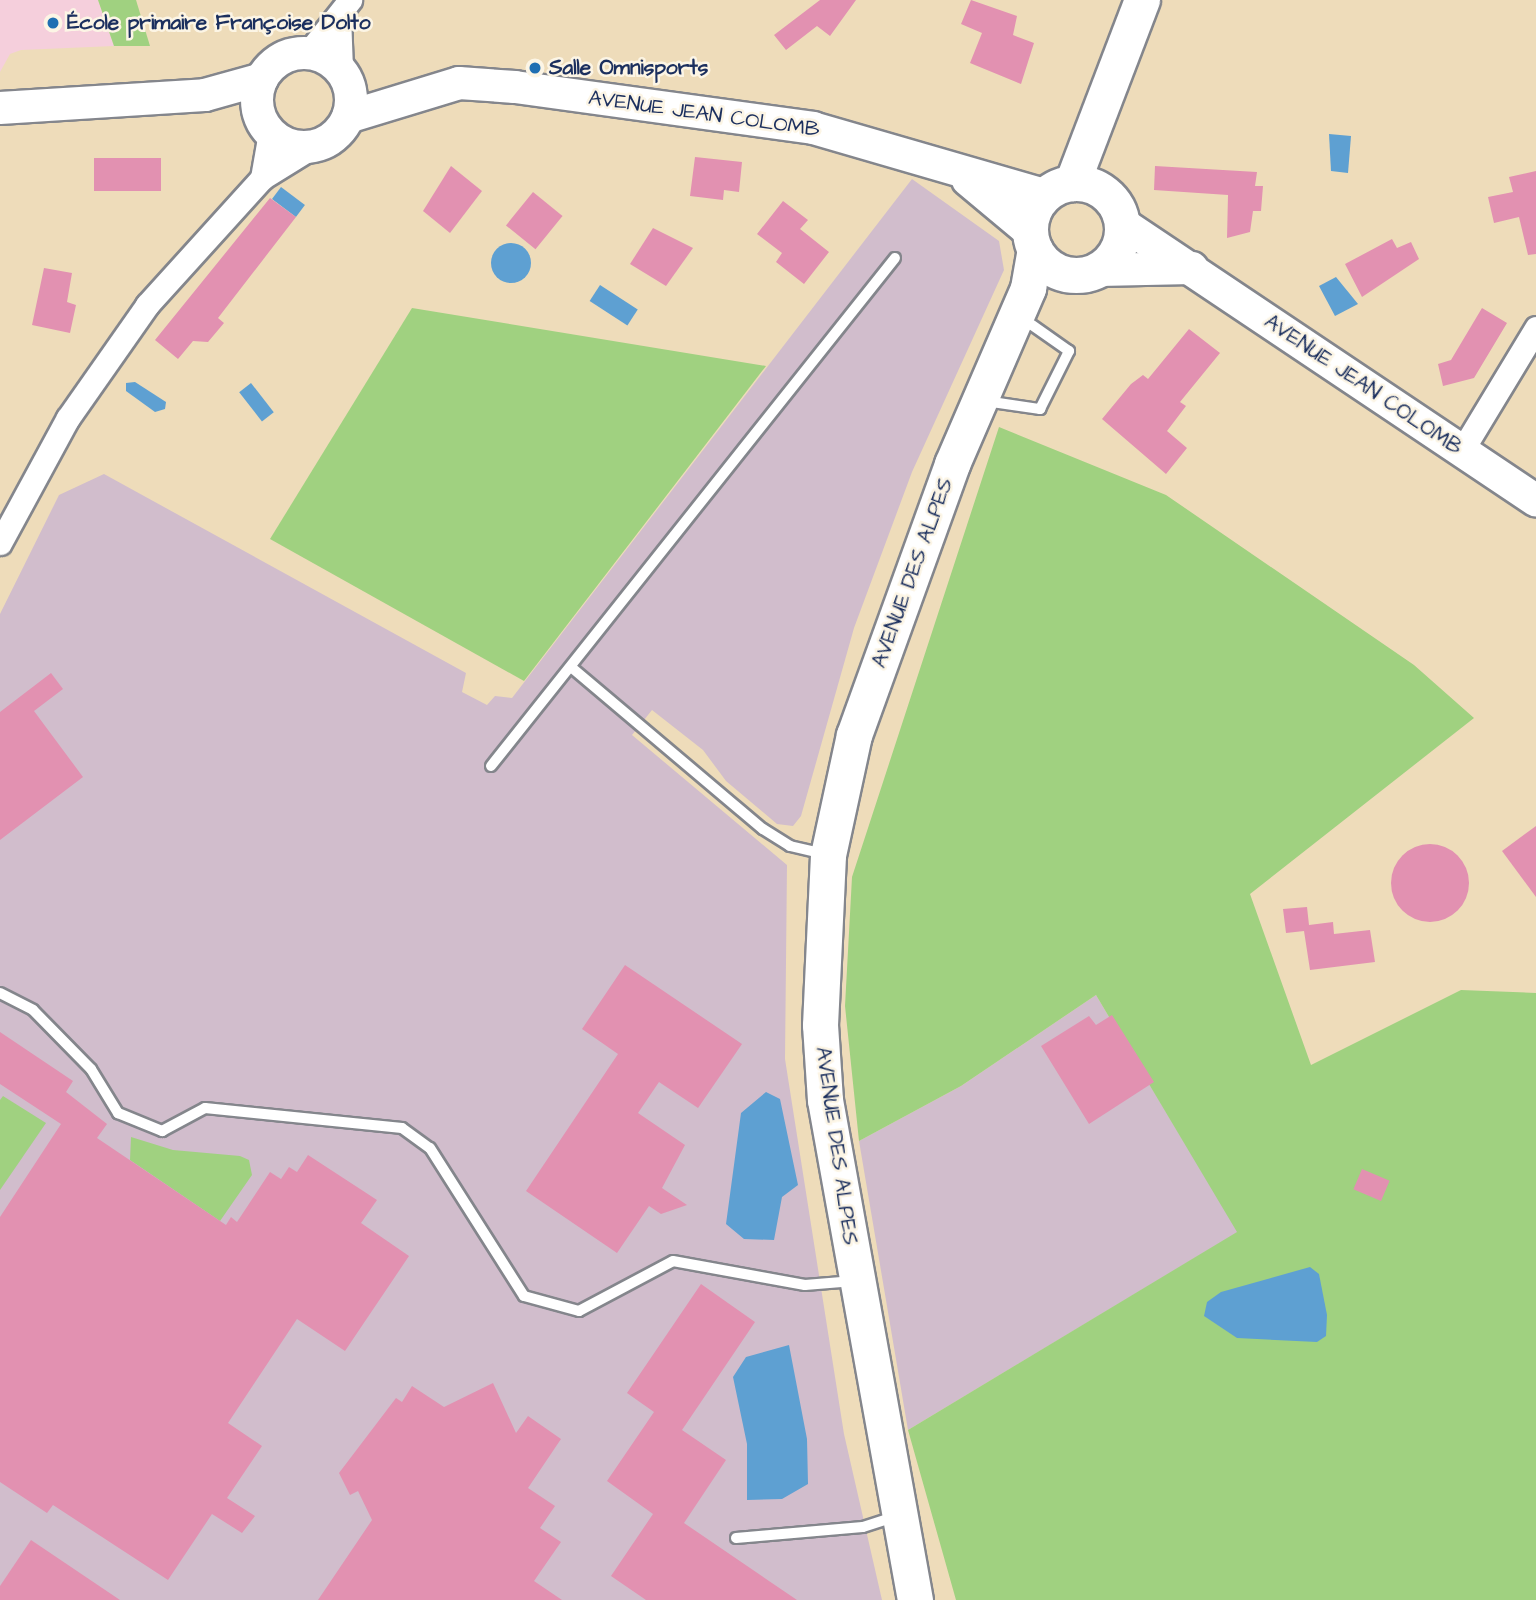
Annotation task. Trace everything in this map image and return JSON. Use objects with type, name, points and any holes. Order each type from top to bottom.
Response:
[{"type":"main road","points":[[1072,189],[1123,225],[1117,251],[1084,272],[1056,271],[1032,241],[1072,189],[1142,0]]},
{"type":"main road","name":"AVENUE DES ALPES","points":[[915,1600],[855,1281],[821,1050],[828,855],[854,735],[948,476],[987,390],[1028,288],[1032,241]]},
{"type":"main road","name":"AVENUE DES ALPES","points":[[987,390],[1032,325],[1084,272]]},
{"type":"street","points":[[0,108],[205,94],[262,79],[281,59],[308,53],[344,7]]},
{"type":"street","points":[[0,543],[68,418],[147,305],[262,178],[340,131],[348,117],[344,76],[344,7]]},
{"type":"street","points":[[308,53],[344,76]]},
{"type":"street","name":"AVENUE JEAN COLOMB","points":[[344,76],[414,94]]},
{"type":"street","points":[[262,79],[266,127],[262,178]]},
{"type":"street","name":"AVENUE JEAN COLOMB","points":[[348,117],[414,94],[459,83],[530,89],[813,128],[950,166],[1072,189]]},
{"type":"street","points":[[205,94],[266,127],[282,141],[312,147]]},
{"type":"street","name":"AVENUE JEAN COLOMB","points":[[950,166],[1032,241]]},
{"type":"street","name":"AVENUE JEAN COLOMB","points":[[1123,225],[1192,268],[1461,452],[1536,500]]},
{"type":"street","points":[[1084,272],[1192,268]]},
{"type":"street","points":[[1461,452],[1536,327]]},
{"type":"lane","points":[[491,765],[895,258]]},
{"type":"lane","points":[[987,390],[1040,409],[1069,351],[1032,325]]},
{"type":"lane","points":[[570,667],[642,722],[763,829],[790,846],[828,855]]},
{"type":"lane","points":[[0,993],[33,1010],[91,1069],[118,1113],[162,1131],[205,1108],[402,1128],[429,1148],[524,1296],[579,1311],[673,1261],[805,1286],[855,1281]]},
{"type":"lane","points":[[736,1538],[863,1527],[899,1515]]},
{"type":"shaded area","name":"École primaire Françoise Dolto","points":[[0,0],[98,0],[114,46],[21,50],[10,54],[0,72]]},
{"type":"shaded area","points":[[912,179],[999,241],[1004,270],[912,472],[854,628],[801,816],[793,826],[777,824],[726,781],[703,750],[652,710],[632,735],[787,865],[785,1059],[844,1434],[882,1600],[0,1600],[0,614],[59,495],[104,474],[466,673],[462,692],[487,705],[495,696],[512,698]]},
{"type":"shaded area","points":[[1096,995],[1238,1232],[908,1430],[859,1141],[961,1086]]},
{"type":"green space","points":[[98,0],[136,0],[150,46],[114,46]]},
{"type":"green space","points":[[412,308],[766,366],[524,681],[270,539]]},
{"type":"green space","points":[[999,427],[1166,495],[1414,665],[1474,718],[1250,894],[1311,1065],[1461,990],[1536,993],[1536,1600],[956,1600],[908,1430],[1237,1232],[1096,995],[961,1086],[859,1141],[845,1006],[852,877]]},
{"type":"green space","points":[[3,1096],[46,1123],[0,1190],[0,1100]]},
{"type":"green space","points":[[131,1137],[173,1150],[240,1156],[249,1160],[252,1175],[220,1221],[130,1160]]},
{"type":"water","points":[[1329,134],[1351,136],[1348,173],[1331,171]]},
{"type":"water","points":[[281,187],[305,205],[296,217],[272,199]]},
{"type":"water","points":[[511,243],[525,249],[531,263],[525,277],[511,283],[497,277],[491,263],[497,249]]},
{"type":"water","points":[[1336,277],[1358,304],[1335,316],[1319,286]]},
{"type":"water","points":[[600,285],[638,310],[627,325],[590,301]]},
{"type":"water","points":[[135,382],[166,402],[165,409],[155,412],[126,391],[126,383]]},
{"type":"water","points":[[251,383],[274,412],[262,421],[239,392]]},
{"type":"water","points":[[766,1092],[780,1099],[798,1185],[782,1197],[774,1240],[744,1239],[726,1224],[741,1113]]},
{"type":"water","points":[[1310,1267],[1319,1274],[1327,1315],[1326,1336],[1317,1342],[1237,1338],[1204,1316],[1207,1302],[1221,1292]]},
{"type":"water","points":[[789,1345],[807,1439],[808,1484],[782,1499],[747,1500],[747,1444],[733,1377],[746,1357]]},
{"type":"building","points":[[820,0],[856,0],[830,36],[817,26],[786,50],[774,35]]},
{"type":"building","points":[[971,0],[1017,16],[1013,35],[1034,43],[1021,84],[970,63],[982,33],[961,24]]},
{"type":"building","points":[[695,157],[742,162],[739,192],[724,190],[723,200],[690,196]]},
{"type":"building","points":[[94,158],[161,158],[161,191],[94,191]]},
{"type":"building","points":[[451,166],[482,191],[450,233],[423,211]]},
{"type":"building","points":[[1155,166],[1257,172],[1255,186],[1263,186],[1261,211],[1253,211],[1250,232],[1227,238],[1228,195],[1154,190]]},
{"type":"building","points":[[1536,171],[1536,254],[1528,255],[1519,217],[1494,223],[1488,197],[1513,192],[1509,177]]},
{"type":"building","points":[[533,192],[563,216],[535,249],[506,225]]},
{"type":"building","points":[[270,198],[296,217],[218,318],[224,323],[208,342],[193,341],[178,359],[155,340]]},
{"type":"building","points":[[783,201],[808,220],[800,229],[829,252],[804,284],[776,262],[782,253],[757,234]]},
{"type":"building","points":[[653,228],[693,248],[666,286],[630,264]]},
{"type":"building","points":[[1392,239],[1397,248],[1411,242],[1419,259],[1362,297],[1345,264]]},
{"type":"building","points":[[44,268],[72,273],[67,302],[76,305],[70,333],[32,325]]},
{"type":"building","points":[[1482,308],[1507,323],[1474,378],[1443,386],[1438,364],[1451,360]]},
{"type":"building","points":[[1189,329],[1220,353],[1180,402],[1186,406],[1167,431],[1187,448],[1166,474],[1102,419],[1131,384],[1143,375],[1148,379]]},
{"type":"building","points":[[51,673],[63,689],[34,711],[83,777],[0,840],[0,712]]},
{"type":"building","points":[[1536,826],[1536,897],[1502,851]]},
{"type":"building","points":[[1430,844],[1445,847],[1462,861],[1469,883],[1466,898],[1452,915],[1430,922],[1415,919],[1398,905],[1391,883],[1394,868],[1408,851]]},
{"type":"building","points":[[1307,907],[1309,925],[1333,922],[1334,934],[1370,930],[1375,962],[1310,970],[1304,931],[1286,933],[1283,909]]},
{"type":"building","points":[[625,965],[742,1044],[698,1108],[659,1082],[638,1113],[685,1145],[662,1188],[687,1205],[661,1214],[649,1206],[617,1253],[526,1191],[618,1054],[582,1029]]},
{"type":"building","points":[[1112,1015],[1154,1082],[1089,1124],[1041,1046],[1089,1016],[1096,1025]]},
{"type":"building","points":[[0,1032],[73,1081],[66,1092],[107,1124],[97,1138],[226,1225],[231,1217],[237,1222],[270,1172],[281,1179],[289,1167],[297,1172],[308,1155],[377,1200],[361,1223],[409,1256],[345,1351],[297,1319],[228,1423],[262,1446],[227,1498],[255,1516],[242,1533],[212,1514],[168,1580],[53,1505],[47,1513],[0,1482],[0,1217],[61,1124],[0,1084]]},
{"type":"building","points":[[1362,1169],[1390,1181],[1381,1201],[1353,1189]]},
{"type":"building","points":[[701,1284],[755,1322],[682,1430],[726,1460],[684,1523],[797,1600],[646,1600],[611,1576],[653,1514],[607,1481],[654,1412],[627,1393]]},
{"type":"building","points":[[493,1383],[516,1433],[528,1416],[561,1439],[528,1488],[555,1506],[540,1528],[561,1542],[534,1581],[562,1600],[318,1600],[372,1520],[358,1491],[350,1495],[339,1473],[396,1398],[402,1402],[412,1386],[444,1407]]},
{"type":"building","points":[[31,1540],[120,1600],[0,1600],[0,1586]]},
{"type":"place","name":"École primaire Françoise Dolto","points":[[53,23]]},
{"type":"place","name":"Salle Omnisports","points":[[535,68]]}]
